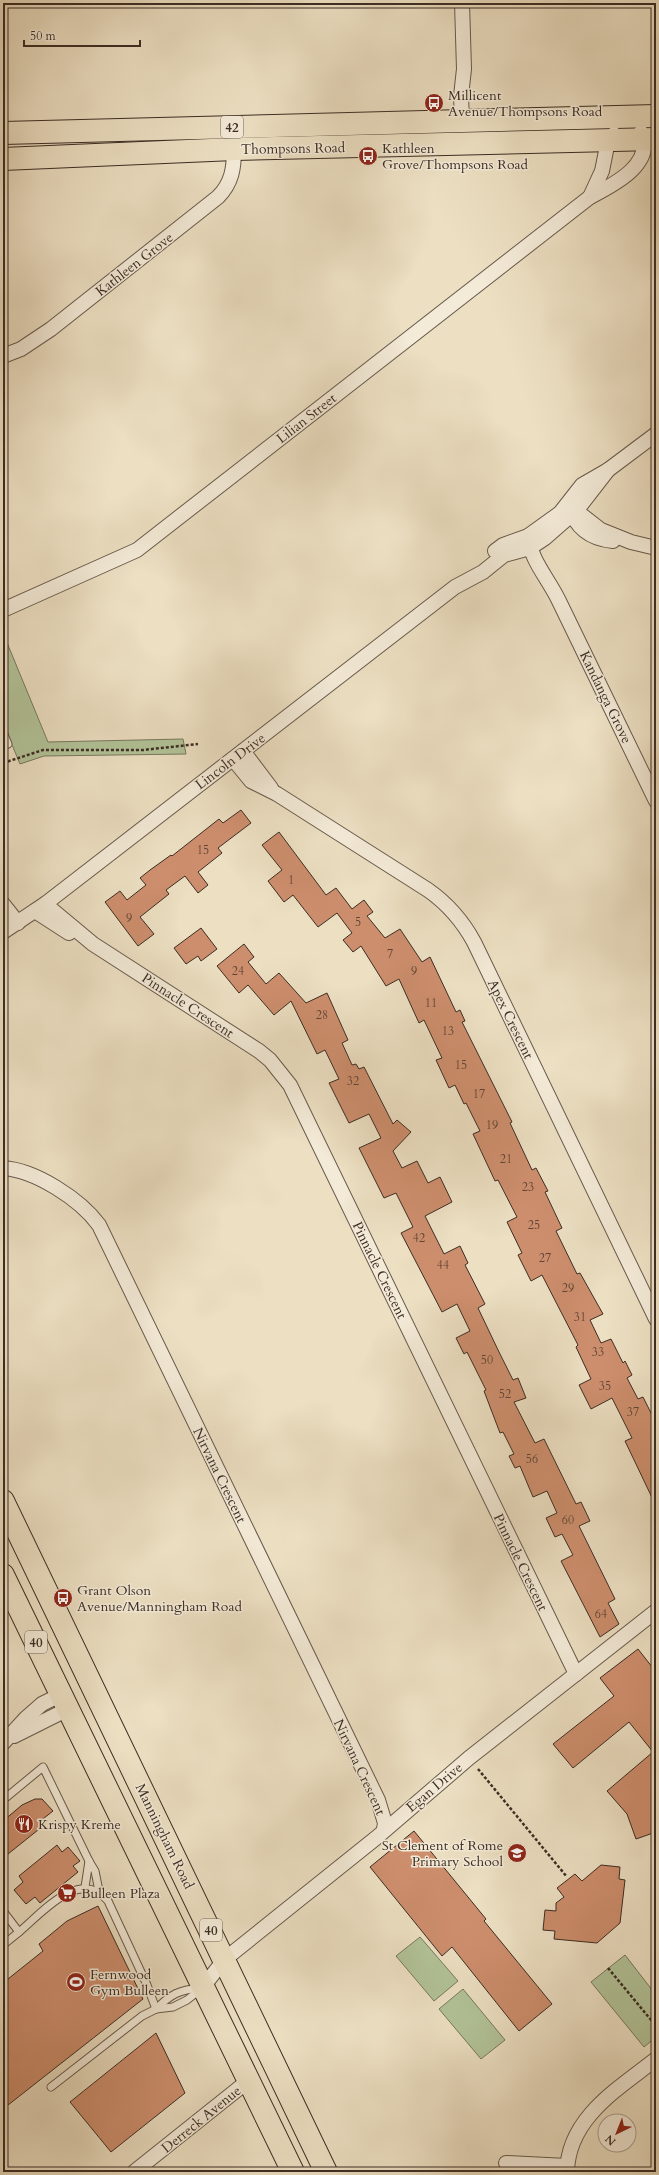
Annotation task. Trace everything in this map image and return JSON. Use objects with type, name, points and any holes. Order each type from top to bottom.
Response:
[{"type":"main road","name":"Thompsons Road","points":[[3,133],[656,116]]},
{"type":"main road","points":[[467,121],[468,144]]},
{"type":"main road","points":[[234,127],[234,149]]},
{"type":"main road","name":"Thompsons Road","points":[[3,158],[234,149],[650,139]]},
{"type":"main road","name":"Manningham Road","points":[[3,1500],[225,1959],[326,2172]]},
{"type":"main road","name":"40","points":[[3,1575],[202,1988],[293,2172]]},
{"type":"main road","points":[[65,1701],[94,1689]]},
{"type":"street","points":[[462,3],[464,69],[461,96],[467,121]]},
{"type":"street","points":[[628,117],[650,139]]},
{"type":"street","name":"Lilian Street","points":[[590,196],[602,171],[607,146],[628,117]]},
{"type":"street","name":"Lilian Street","points":[[3,610],[136,550],[590,196],[612,185],[641,160],[650,139]]},
{"type":"street","name":"Kathleen Grove","points":[[3,356],[21,349],[51,329],[218,197],[229,184],[232,175],[234,149]]},
{"type":"street","name":"Lincoln Drive","points":[[8,927],[40,908],[238,755],[455,587],[472,569],[494,551],[503,545],[531,543],[572,510],[582,485],[608,470],[656,434]]},
{"type":"street","points":[[572,510],[601,530],[631,542],[656,548]]},
{"type":"street","name":"Kandanga Grove","points":[[531,543],[536,564],[556,594],[656,801]]},
{"type":"street","name":"Apex Crescent","points":[[238,755],[251,781],[277,794],[428,890],[440,899],[460,919],[474,942],[656,1320]]},
{"type":"street","points":[[3,904],[8,927]]},
{"type":"street","name":"Pinnacle Crescent","points":[[40,908],[72,935],[93,944],[259,1051],[270,1060],[290,1085],[576,1674]]},
{"type":"street","name":"Nirvana Crescent","points":[[3,1168],[15,1169],[36,1176],[84,1208],[99,1225],[378,1800],[385,1823],[384,1829]]},
{"type":"street","name":"Egan Drive","points":[[202,1988],[225,1959],[376,1838],[384,1829],[469,1758],[561,1684],[576,1674],[656,1611]]},
{"type":"street","points":[[6,1741],[65,1701]]},
{"type":"street","points":[[506,2163],[567,2169],[573,2140],[585,2119],[601,2103],[656,2059]]},
{"type":"street","name":"Derreck Avenue","points":[[134,2172],[248,2081]]},
{"type":"lane","points":[[3,732],[8,744],[3,746]]},
{"type":"lane","points":[[3,1800],[43,1767],[89,1861],[96,1871],[98,1891]]},
{"type":"lane","points":[[85,1887],[89,1861]]},
{"type":"lane","points":[[3,1945],[71,1891],[85,1887],[98,1891],[108,1901],[147,1985],[156,2009]]},
{"type":"lane","points":[[3,1911],[19,1932]]},
{"type":"lane","points":[[51,2087],[142,2016],[156,2009],[173,2007],[187,2000],[202,1988]]},
{"type":"lane","points":[[156,2009],[166,1998],[183,1989],[202,1988]]},
{"type":"path","points":[[3,763],[43,750],[143,750],[198,744]]},
{"type":"path","points":[[469,1758],[567,1877]]},
{"type":"path","points":[[608,1968],[656,2026]]},
{"type":"green space","points":[[3,633],[48,742],[183,739],[186,754],[44,756],[20,764],[3,723]]},
{"type":"green space","points":[[420,1937],[458,1981],[434,2001],[396,1956]]},
{"type":"green space","points":[[625,1955],[656,1995],[656,2037],[644,2047],[591,1982]]},
{"type":"green space","points":[[463,1989],[505,2040],[481,2059],[439,2009]]},
{"type":"building","points":[[241,810],[251,823],[218,848],[222,853],[198,872],[208,885],[198,893],[185,876],[166,890],[169,894],[140,917],[154,934],[138,946],[105,902],[120,891],[127,900],[146,885],[140,878],[150,870],[171,855],[172,856],[219,819],[223,823]]},
{"type":"building","points":[[279,832],[326,895],[336,888],[352,909],[364,900],[373,912],[367,916],[385,938],[400,929],[422,962],[430,957],[456,1012],[460,1010],[465,1021],[462,1022],[512,1122],[510,1123],[532,1170],[536,1168],[548,1191],[545,1192],[562,1228],[556,1231],[577,1274],[580,1273],[603,1314],[590,1320],[601,1343],[611,1339],[623,1363],[625,1361],[632,1375],[627,1378],[638,1399],[643,1397],[656,1423],[656,1506],[625,1441],[632,1438],[612,1398],[591,1409],[579,1385],[591,1379],[576,1347],[578,1345],[542,1275],[531,1281],[518,1255],[522,1253],[507,1222],[517,1217],[498,1180],[495,1181],[473,1134],[480,1131],[466,1103],[464,1104],[455,1085],[449,1088],[436,1060],[442,1058],[424,1020],[419,1023],[399,979],[386,986],[361,946],[353,952],[343,940],[352,933],[337,913],[318,927],[293,895],[284,902],[268,881],[282,870],[262,845]]},
{"type":"building","points":[[201,928],[217,949],[201,961],[198,956],[186,964],[174,948]]},
{"type":"building","points":[[244,944],[254,957],[248,962],[266,984],[279,973],[306,1003],[327,993],[348,1040],[342,1043],[352,1065],[356,1064],[359,1069],[364,1067],[393,1124],[397,1120],[411,1132],[393,1151],[402,1168],[417,1161],[428,1183],[440,1177],[452,1202],[425,1216],[444,1254],[460,1246],[468,1263],[465,1265],[485,1304],[478,1308],[513,1380],[518,1378],[526,1398],[514,1402],[535,1443],[544,1439],[576,1504],[581,1502],[590,1521],[579,1526],[615,1599],[608,1603],[619,1624],[600,1637],[561,1561],[573,1555],[562,1534],[555,1537],[546,1518],[557,1513],[547,1491],[533,1497],[520,1466],[515,1468],[509,1456],[514,1454],[503,1432],[500,1433],[484,1391],[486,1390],[467,1352],[464,1354],[456,1338],[470,1331],[457,1304],[442,1312],[401,1233],[413,1227],[396,1193],[384,1198],[359,1148],[381,1138],[369,1114],[349,1123],[329,1083],[339,1079],[325,1050],[317,1054],[291,1001],[274,1015],[248,985],[239,993],[217,966]]},
{"type":"building","points":[[638,1649],[656,1672],[656,1832],[636,1839],[627,1814],[607,1791],[653,1752],[629,1722],[573,1768],[553,1744],[614,1696],[600,1678]]},
{"type":"building","points":[[35,1799],[42,1799],[53,1811],[39,1822],[43,1826],[3,1858],[3,1821],[22,1805]]},
{"type":"building","points":[[414,1831],[486,1919],[484,1921],[552,2004],[519,2031],[452,1947],[442,1956],[370,1867]]},
{"type":"building","points":[[57,1845],[62,1852],[68,1847],[80,1861],[73,1866],[78,1872],[40,1903],[35,1897],[26,1904],[14,1890],[23,1882],[19,1876]]},
{"type":"building","points":[[601,1865],[620,1867],[619,1879],[625,1880],[620,1923],[597,1943],[554,1939],[555,1931],[543,1930],[545,1910],[556,1911],[556,1903],[564,1897],[557,1888],[575,1874],[582,1881]]},
{"type":"building","points":[[98,1906],[143,1999],[3,2109],[3,1983],[43,1951],[39,1944],[67,1921]]},
{"type":"building","points":[[156,2033],[185,2093],[111,2152],[70,2102]]},
{"type":"place","name":"Millicent Avenue/Thompsons Road","points":[[434,103]]},
{"type":"place","name":"Kathleen Grove/Thompsons Road","points":[[368,156]]},
{"type":"place","name":"Grant Olson Avenue/Manningham Road","points":[[63,1598]]},
{"type":"place","name":"Krispy Kreme","points":[[24,1824]]},
{"type":"place","name":"St Clement of Rome Primary School","points":[[517,1853]]},
{"type":"place","name":"Bulleen Plaza","points":[[67,1893]]},
{"type":"place","name":"Fernwood Gym Bulleen","points":[[76,1982]]}]
